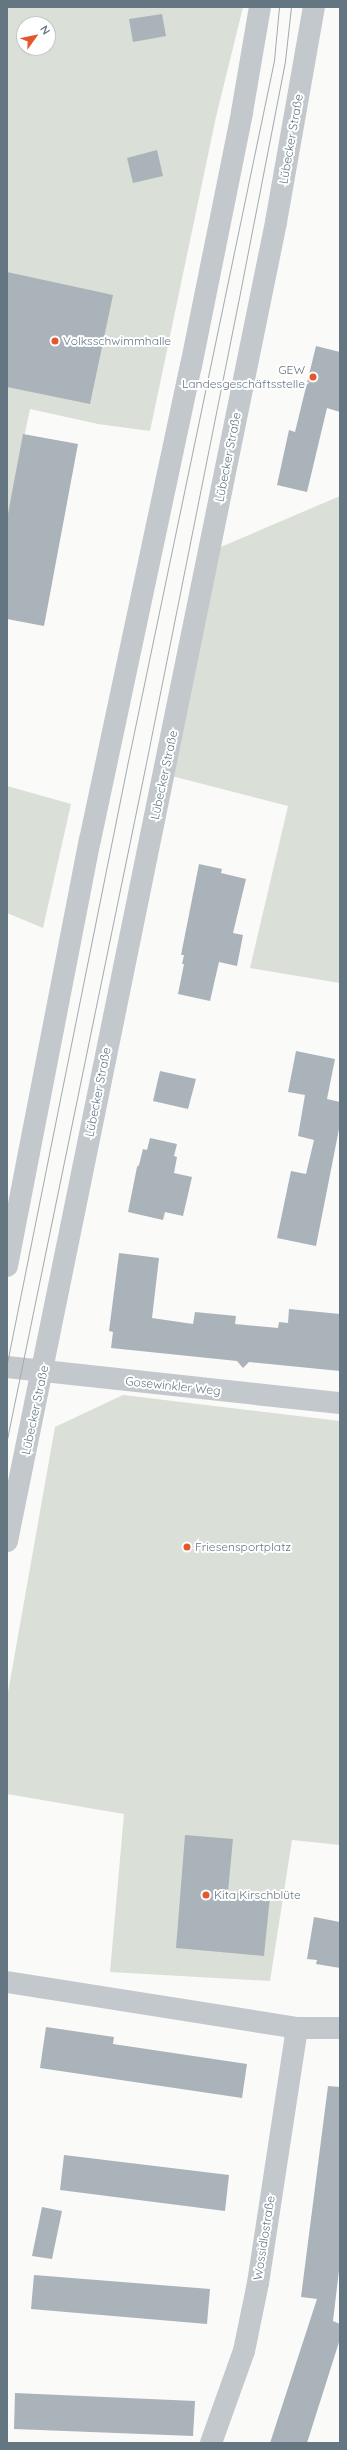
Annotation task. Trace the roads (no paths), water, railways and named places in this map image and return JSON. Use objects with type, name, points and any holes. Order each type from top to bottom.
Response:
[{"type":"street","points":[[7,1266],[90,840],[191,366],[241,120],[260,7]]},
{"type":"street","name":"Lübecker Straße","points":[[7,1541],[43,1372],[276,222],[314,7]]},
{"type":"street","name":"Gosewinkler Weg","points":[[7,1367],[340,1403]]},
{"type":"street","points":[[7,1982],[297,2028],[340,2028]]},
{"type":"street","name":"Wossidlostraße","points":[[211,2443],[245,2343],[258,2283],[297,2028]]},
{"type":"tram line","points":[[7,1363],[128,761],[274,60],[279,7]]},
{"type":"tram line","points":[[7,1439],[146,763],[238,303],[285,61],[291,7]]},
{"type":"place","name":"Volksschwimmhalle","points":[[55,341]]},
{"type":"place","name":"GEW Landesgeschäftsstelle","points":[[313,377]]},
{"type":"place","name":"Friesensportplatz","points":[[187,1547]]},
{"type":"place","name":"Kita Kirschblüte","points":[[206,1895]]}]
